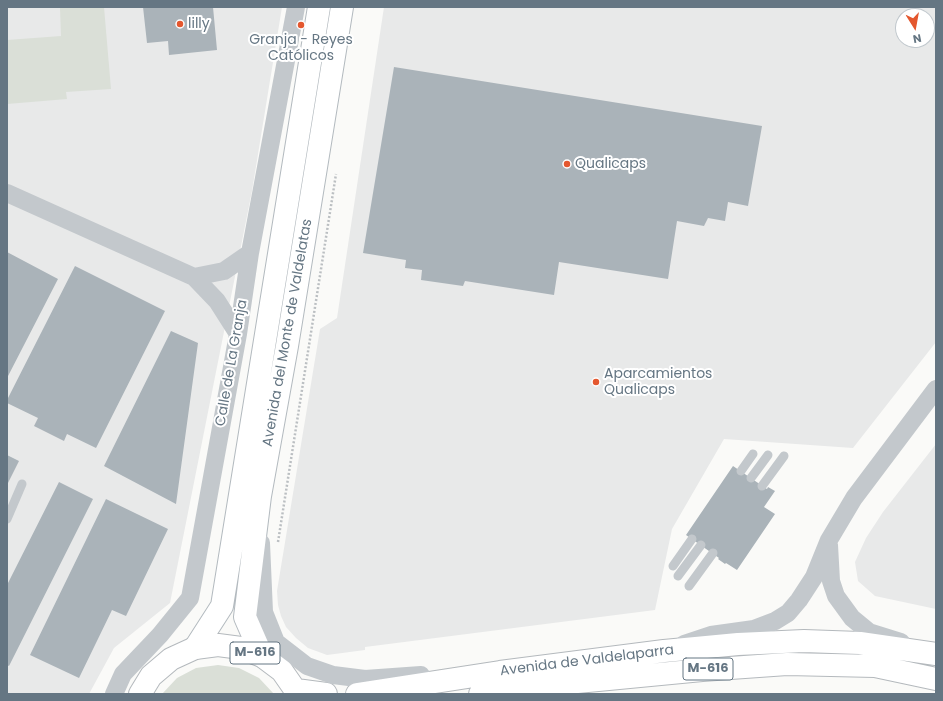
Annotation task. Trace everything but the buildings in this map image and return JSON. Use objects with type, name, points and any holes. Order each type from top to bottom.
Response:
[{"type":"main road","name":"Avenida del Monte de Valdelatas","points":[[195,648],[222,606],[319,7]]},
{"type":"main road","name":"Avenida del Monte de Valdelatas","points":[[262,656],[245,617],[260,496],[287,346],[342,7]]},
{"type":"main road","name":"Avenida de Valdelaparra","points":[[358,694],[500,672],[664,651],[738,644],[804,641],[860,643],[936,654]]},
{"type":"main road","name":"M-616","points":[[140,694],[151,676],[171,659],[195,648],[218,645],[241,648],[262,656],[282,671],[297,692],[326,694]]},
{"type":"main road","name":"Avenida de Valdelaparra","points":[[480,694],[546,685],[702,670],[787,664],[875,666],[936,679]]},
{"type":"street","name":"Calle de La Granja","points":[[114,694],[123,674],[160,635],[190,598],[238,334],[250,253],[296,7]]},
{"type":"street","points":[[7,193],[194,277],[217,301],[238,334]]},
{"type":"street","points":[[194,277],[224,271],[250,253]]},
{"type":"street","points":[[664,651],[711,635],[754,629],[776,621],[788,613],[799,600],[814,577],[828,540],[854,498],[936,390]]},
{"type":"street","points":[[260,496],[264,612],[276,642],[307,666],[333,675],[365,679],[500,672]]},
{"type":"street","points":[[828,540],[832,582],[836,596],[852,618],[869,632],[936,654]]},
{"type":"street","points":[[569,694],[702,670]]},
{"type":"lane","points":[[741,471],[753,454]]},
{"type":"lane","points":[[751,478],[768,455]]},
{"type":"lane","points":[[762,486],[784,456]]},
{"type":"lane","points":[[7,519],[22,484]]},
{"type":"lane","points":[[673,566],[692,539]]},
{"type":"lane","points":[[678,576],[701,545]]},
{"type":"lane","points":[[689,586],[713,553]]},
{"type":"path","points":[[278,545],[336,172]]},
{"type":"shaded area","points":[[7,7],[282,7],[252,191],[170,603],[114,648],[89,694],[7,694]]},
{"type":"shaded area","points":[[104,7],[111,89],[66,92],[67,99],[7,104],[7,40],[61,36],[60,8]]},
{"type":"shaded area","points":[[384,7],[936,7],[936,342],[853,448],[724,439],[672,529],[655,610],[365,647],[365,650],[327,655],[308,648],[296,638],[286,627],[281,616],[278,605],[277,591],[320,329],[337,318]]},
{"type":"shaded area","points":[[936,444],[936,609],[875,596],[858,581],[855,562],[866,538],[883,512]]},
{"type":"shaded area","points":[[218,665],[239,668],[259,678],[274,694],[162,694],[177,678],[196,668]]},
{"type":"place","name":"lilly","points":[[180,24]]},
{"type":"place","name":"Granja - Reyes Católicos","points":[[301,25]]},
{"type":"place","name":"Qualicaps","points":[[567,164]]},
{"type":"place","name":"Aparcamientos Qualicaps","points":[[596,382]]}]
